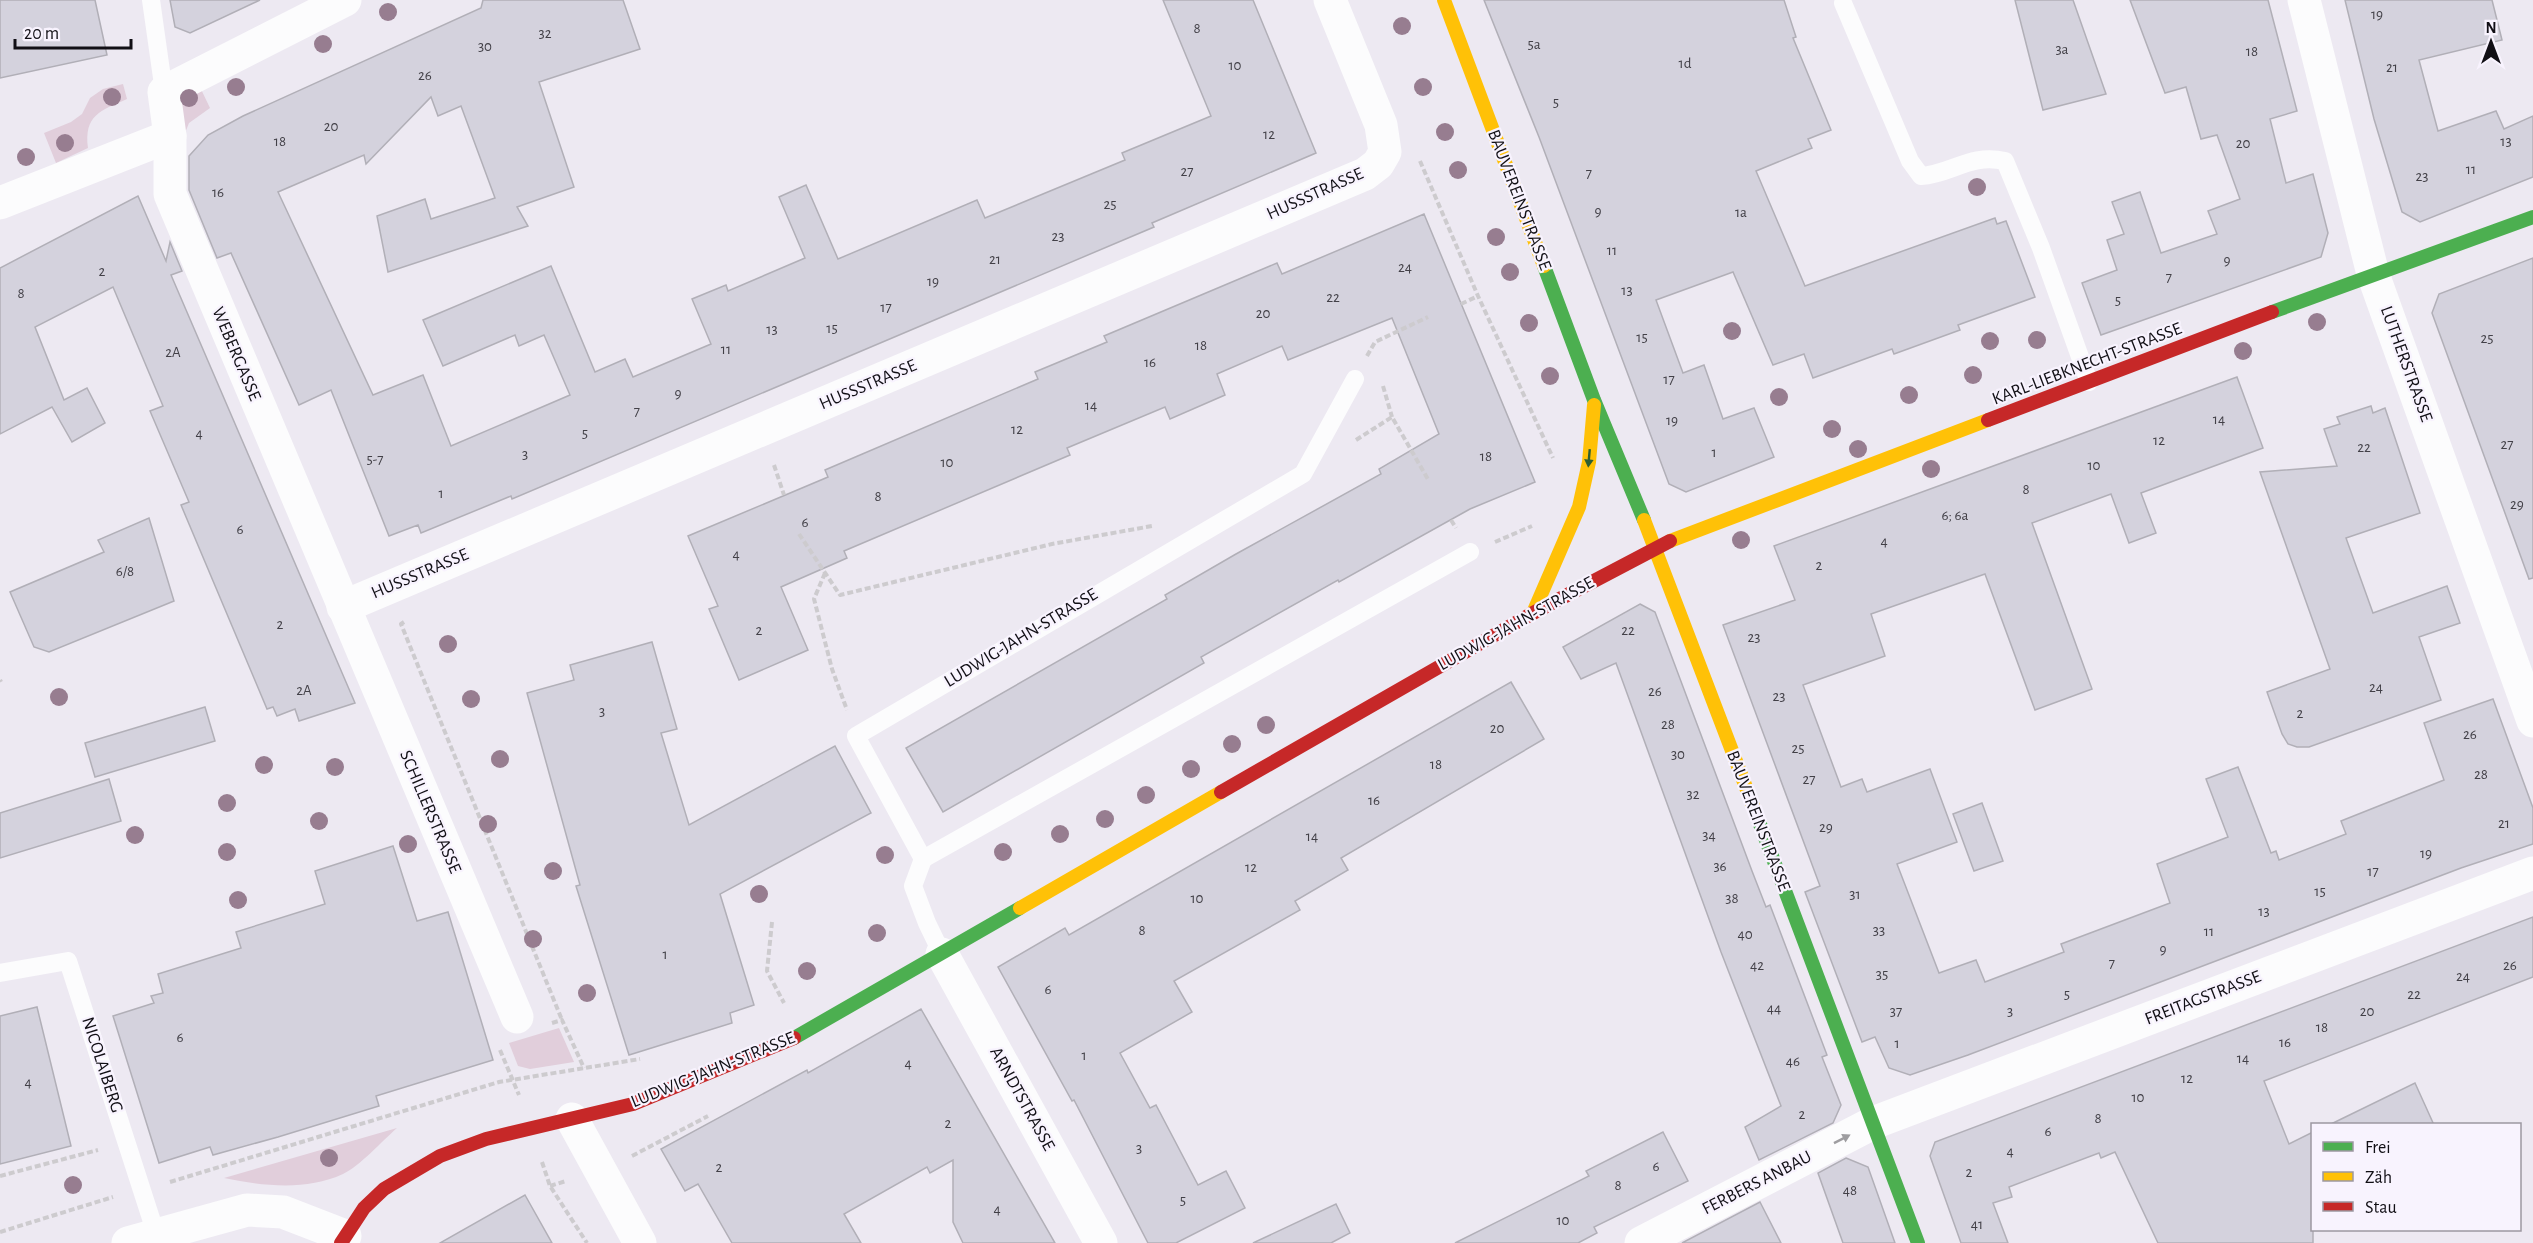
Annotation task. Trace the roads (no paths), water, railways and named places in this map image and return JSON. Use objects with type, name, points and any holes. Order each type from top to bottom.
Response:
[{"type":"main road","name":"BAUVEREINSTRASSE","points":[[1444,0],[1594,400],[1655,547],[1918,1243]]},
{"type":"main road","name":"KARL-LIEBKNECHT-STRASSE","points":[[1655,547],[2373,274],[2533,217]]},
{"type":"main road","name":"BAUVEREINSTRASSE","points":[[1533,613],[1565,546],[1579,506],[1588,469],[1594,400]]},
{"type":"main road","name":"LUDWIG-JAHN-STRASSE","points":[[343,1240],[364,1208],[384,1189],[440,1156],[486,1139],[633,1104],[782,1045],[1533,613],[1655,547]]},
{"type":"street","points":[[164,93],[345,0]]},
{"type":"street","name":"HUSSSTRASSE","points":[[343,607],[1365,174],[1378,164],[1385,152],[1381,125],[1330,0]]},
{"type":"street","name":"LUTHERSTRASSE","points":[[2304,0],[2373,274],[2533,721]]},
{"type":"street","name":"WEBERGASSE","points":[[164,93],[170,136],[170,194],[343,607]]},
{"type":"street","points":[[0,203],[170,136]]},
{"type":"street","name":"SCHILLERSTRASSE","points":[[343,607],[517,1017]]},
{"type":"street","name":"FREITAGSTRASSE","points":[[1872,1123],[2533,873]]},
{"type":"street","name":"ARNDTSTRASSE","points":[[942,954],[1101,1243]]},
{"type":"street","points":[[572,1119],[640,1243]]},
{"type":"street","name":"FERBERS ANBAU","points":[[1641,1243],[1872,1123]]},
{"type":"street","name":"NICOLAIBERG","points":[[142,1239],[247,1210],[283,1212],[343,1240]]},
{"type":"lane","points":[[151,0],[164,93]]},
{"type":"lane","points":[[1843,3],[1910,161],[1921,176],[1932,175],[1966,161],[1992,158],[2006,161],[2041,248],[2089,382]]},
{"type":"lane","name":"LUDWIG-JAHN-STRASSE","points":[[923,859],[856,736],[1303,474],[1355,379]]},
{"type":"lane","points":[[942,954],[913,886],[923,859],[1470,552]]},
{"type":"lane","name":"NICOLAIBERG","points":[[0,973],[68,961],[142,1189],[142,1239]]}]
